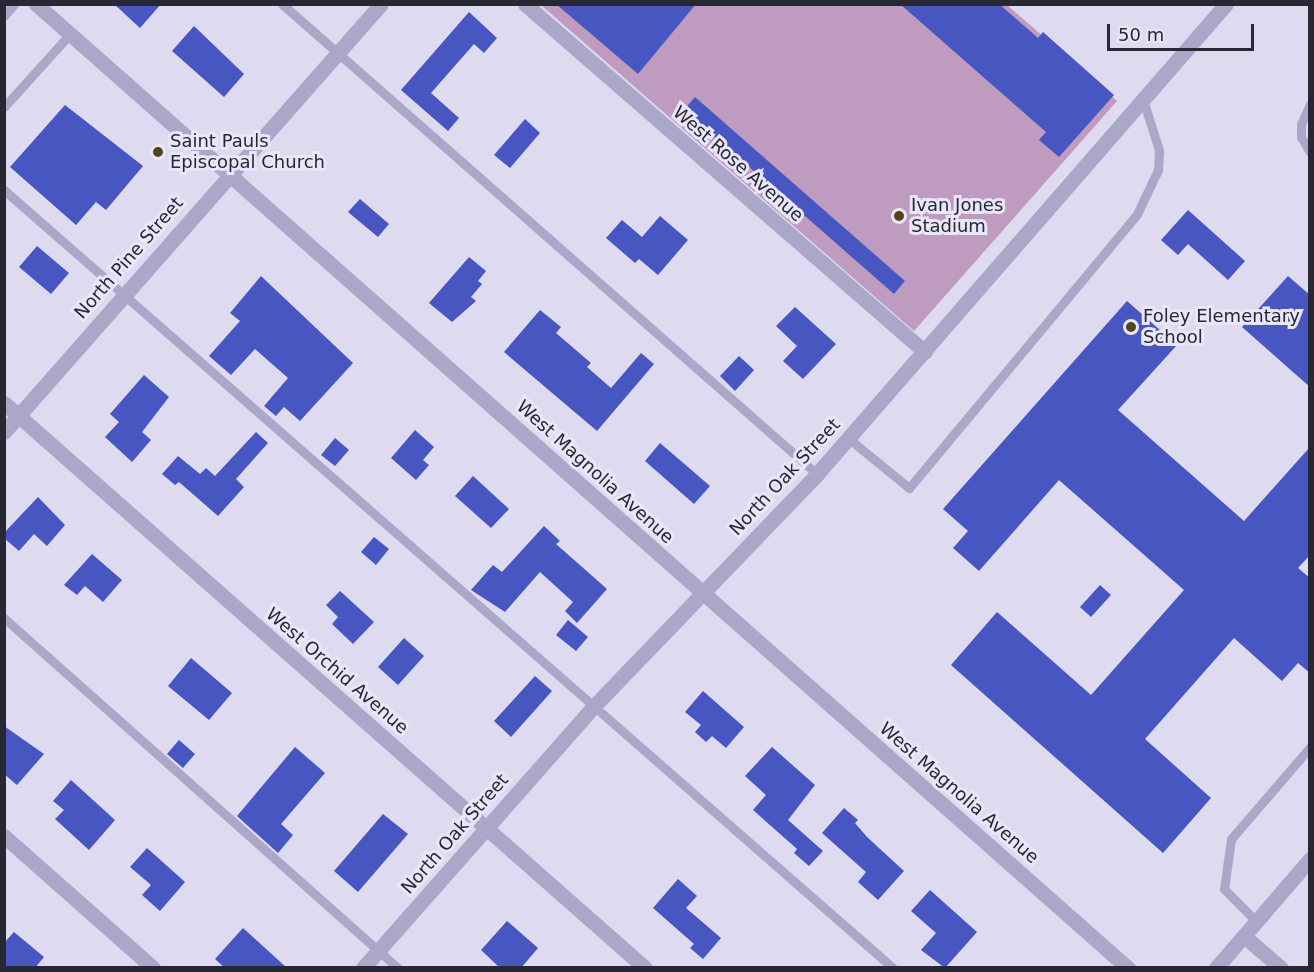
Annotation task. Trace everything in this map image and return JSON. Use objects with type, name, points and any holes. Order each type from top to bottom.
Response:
[{"type":"street","name":"West Magnolia Avenue","points":[[36,4],[1128,968]]},
{"type":"street","name":"North Pine Street","points":[[4,432],[229,173],[381,4]]},
{"type":"street","name":"West Rose Avenue","points":[[525,4],[925,352]]},
{"type":"street","name":"North Oak Street","points":[[363,968],[594,706],[817,474],[1226,4]]},
{"type":"street","name":"West Orchid Avenue","points":[[4,403],[645,968]]},
{"type":"street","points":[[4,836],[153,968]]},
{"type":"street","points":[[1216,968],[1310,859]]},
{"type":"street","points":[[1244,936],[1281,968]]},
{"type":"lane","points":[[4,16],[14,4]]},
{"type":"lane","points":[[282,4],[817,474]]},
{"type":"lane","points":[[4,107],[70,34]]},
{"type":"lane","points":[[848,438],[909,488],[1137,214],[1158,170],[1159,150],[1143,99]]},
{"type":"lane","points":[[1310,105],[1301,124],[1301,137],[1310,152]]},
{"type":"lane","points":[[4,190],[893,968]]},
{"type":"lane","points":[[4,618],[398,968]]},
{"type":"lane","points":[[1256,921],[1224,889],[1231,839],[1310,747]]},
{"type":"shaded area","name":"Ivan Jones Stadium","points":[[541,5],[1007,5],[1117,101],[914,331]]},
{"type":"building","points":[[114,4],[161,4],[140,28]]},
{"type":"building","points":[[556,4],[696,4],[638,74]]},
{"type":"building","points":[[900,4],[999,4],[1038,38],[1043,32],[1114,95],[1059,157],[1039,140],[1046,132]]},
{"type":"building","points":[[469,12],[497,38],[484,53],[474,44],[431,93],[459,118],[448,131],[401,90]]},
{"type":"building","points":[[194,26],[244,74],[224,97],[172,51]]},
{"type":"building","points":[[695,97],[905,281],[894,294],[684,110]]},
{"type":"building","points":[[65,105],[143,166],[106,210],[96,202],[76,225],[10,167]]},
{"type":"building","points":[[525,119],[540,133],[510,168],[494,155]]},
{"type":"building","points":[[360,199],[389,224],[378,237],[348,212]]},
{"type":"building","points":[[1188,210],[1245,261],[1228,280],[1188,244],[1178,255],[1161,240]]},
{"type":"building","points":[[660,216],[688,240],[658,275],[639,259],[635,263],[606,238],[622,220],[642,237]]},
{"type":"building","points":[[37,246],[69,273],[51,294],[19,267]]},
{"type":"building","points":[[469,257],[486,271],[478,281],[482,284],[471,297],[476,301],[452,322],[429,303]]},
{"type":"building","points":[[261,276],[353,363],[300,421],[284,407],[276,416],[264,406],[288,378],[255,349],[231,375],[209,356],[240,321],[230,313]]},
{"type":"building","points":[[1288,276],[1310,295],[1310,387],[1242,327]]},
{"type":"building","points":[[1127,301],[1177,345],[1118,410],[1244,521],[1310,447],[1310,555],[1298,568],[1310,578],[1310,673],[1298,663],[1282,681],[1234,638],[1145,739],[1211,798],[1163,853],[951,665],[997,612],[1091,695],[1184,590],[1059,480],[979,571],[953,548],[968,531],[943,509]]},
{"type":"building","points":[[795,307],[836,344],[803,379],[783,361],[797,346],[776,326]]},
{"type":"building","points":[[540,310],[561,327],[556,333],[591,363],[587,367],[611,388],[641,353],[654,364],[597,431],[504,352]]},
{"type":"building","points":[[739,356],[754,370],[735,391],[720,376]]},
{"type":"building","points":[[144,375],[169,397],[142,432],[151,440],[132,462],[105,437],[119,422],[110,414]]},
{"type":"building","points":[[415,430],[434,447],[423,460],[429,465],[416,480],[391,458]]},
{"type":"building","points":[[256,432],[268,443],[236,479],[244,487],[218,516],[179,482],[175,485],[162,474],[178,456],[200,474],[206,468],[215,476]]},
{"type":"building","points":[[335,438],[349,450],[335,466],[321,455]]},
{"type":"building","points":[[660,443],[710,486],[694,504],[645,461]]},
{"type":"building","points":[[473,476],[509,509],[491,528],[455,496]]},
{"type":"building","points":[[38,497],[65,525],[47,546],[34,534],[19,551],[4,538],[4,533]]},
{"type":"building","points":[[544,526],[560,541],[556,544],[607,589],[577,623],[565,611],[573,602],[540,572],[505,612],[471,590],[493,565],[502,572]]},
{"type":"building","points":[[374,537],[389,549],[376,565],[361,552]]},
{"type":"building","points":[[92,554],[122,580],[103,602],[85,586],[77,595],[64,585]]},
{"type":"building","points":[[1100,585],[1111,595],[1091,617],[1080,607]]},
{"type":"building","points":[[340,591],[374,622],[353,644],[332,624],[338,617],[326,605]]},
{"type":"building","points":[[568,620],[588,637],[576,651],[556,635]]},
{"type":"building","points":[[404,638],[424,656],[398,685],[378,667]]},
{"type":"building","points":[[191,658],[232,693],[209,720],[168,686]]},
{"type":"building","points":[[535,676],[552,691],[511,737],[494,721]]},
{"type":"building","points":[[703,691],[744,727],[726,748],[712,736],[706,742],[695,732],[701,725],[685,712]]},
{"type":"building","points":[[4,726],[44,754],[17,785],[4,774]]},
{"type":"building","points":[[179,740],[195,754],[183,768],[167,754]]},
{"type":"building","points":[[295,747],[325,773],[281,824],[293,835],[278,853],[237,816]]},
{"type":"building","points":[[772,747],[815,785],[788,820],[823,851],[809,866],[794,853],[797,849],[753,810],[766,795],[745,776]]},
{"type":"building","points":[[71,780],[115,820],[89,850],[55,819],[64,810],[53,801]]},
{"type":"building","points":[[844,808],[858,820],[855,823],[867,837],[904,871],[878,900],[858,882],[866,872],[822,833]]},
{"type":"building","points":[[383,814],[408,834],[358,892],[334,871]]},
{"type":"building","points":[[147,848],[185,882],[160,911],[142,895],[151,885],[130,867]]},
{"type":"building","points":[[678,879],[697,896],[686,908],[721,938],[703,959],[690,948],[694,944],[653,908]]},
{"type":"building","points":[[930,890],[977,932],[945,968],[921,950],[936,933],[911,911]]},
{"type":"building","points":[[507,921],[538,948],[521,968],[500,968],[481,950]]},
{"type":"building","points":[[243,928],[287,968],[225,968],[215,959]]},
{"type":"building","points":[[14,932],[44,957],[35,968],[4,968],[4,943]]},
{"type":"place","name":"Saint Pauls Episcopal Church","points":[[158,152]]},
{"type":"place","name":"Ivan Jones Stadium","points":[[899,216]]},
{"type":"place","name":"Foley Elementary School","points":[[1131,327]]}]
